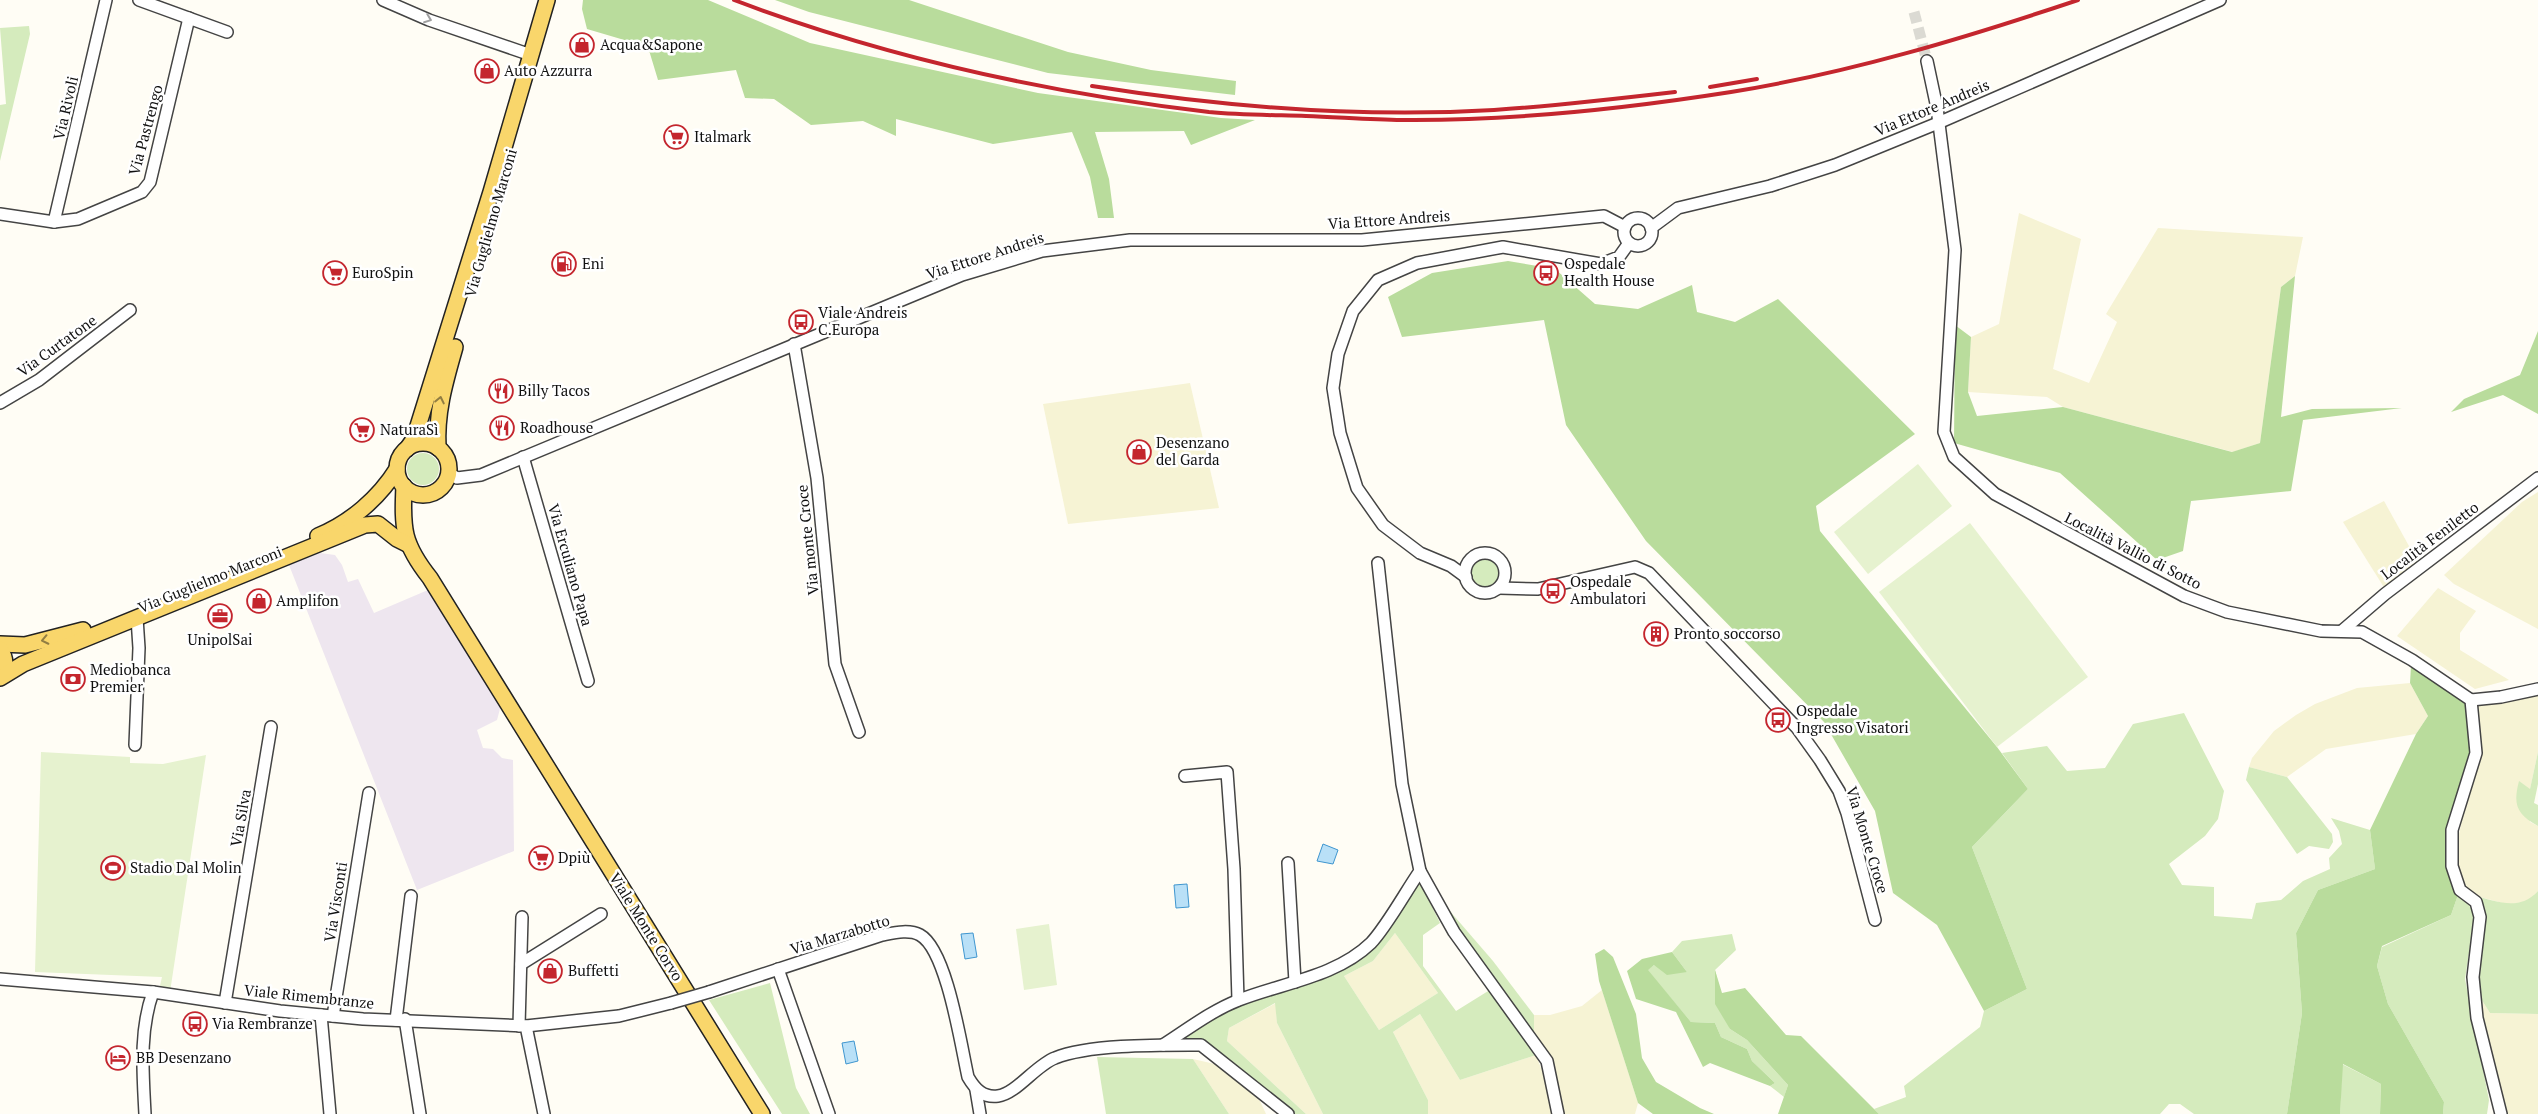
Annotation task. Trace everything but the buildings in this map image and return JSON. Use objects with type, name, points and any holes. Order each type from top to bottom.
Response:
[{"type":"main road","name":"Via Guglielmo Marconi","points":[[0,644],[25,645],[77,632],[324,533],[373,500],[397,469],[399,461],[414,439],[548,0]]},
{"type":"main road","name":"Via Guglielmo Marconi","points":[[449,473],[446,456],[438,448],[437,425],[440,397],[556,0]]},
{"type":"main road","points":[[407,449],[426,444],[438,448]]},
{"type":"main road","points":[[397,469],[404,486],[403,528],[417,562],[430,578]]},
{"type":"main road","points":[[430,578],[412,522],[415,505],[426,495],[441,488],[449,473]]},
{"type":"main road","name":"Via Guglielmo Marconi","points":[[338,537],[404,486]]},
{"type":"main road","points":[[404,486],[418,494],[426,495]]},
{"type":"main road","name":"Via Guglielmo Marconi","points":[[0,678],[23,664],[372,523],[383,527],[396,539],[408,544]]},
{"type":"main road","name":"Viale Monte Corvo","points":[[430,578],[762,1114]]},
{"type":"main road","name":"Via Guglielmo Marconi","points":[[0,649],[5,660],[0,678]]},
{"type":"street","name":"Via Rivoli","points":[[54,222],[106,0]]},
{"type":"street","points":[[139,0],[227,32]]},
{"type":"street","points":[[383,0],[429,20],[531,54]]},
{"type":"street","name":"Via Ettore Andreis","points":[[1651,228],[1678,208],[1770,186],[1835,165],[1938,123],[2220,0]]},
{"type":"street","name":"Via Pastrengo","points":[[0,214],[54,222],[78,219],[142,192],[150,182],[189,18]]},
{"type":"street","name":"Località Vallio di Sotto","points":[[1927,61],[1949,189],[1956,250],[1944,432],[1954,457],[1995,494],[2184,596],[2236,614],[2321,631],[2343,630],[2362,632],[2412,660],[2470,700]]},
{"type":"street","name":"Via Ettore Andreis","points":[[449,473],[457,478],[472,478],[962,275],[1042,251],[1130,240],[1362,240],[1604,216],[1625,227]]},
{"type":"street","points":[[1638,218],[1651,228],[1652,233],[1648,242],[1638,246],[1629,243],[1624,233],[1625,227],[1633,219],[1638,218]]},
{"type":"street","points":[[1466,577],[1452,566],[1420,553],[1383,525],[1357,488],[1340,433],[1333,388],[1338,354],[1353,311],[1378,280],[1417,263],[1503,247],[1601,264],[1619,257],[1629,243]]},
{"type":"street","name":"Via Curtatone","points":[[0,403],[39,380],[130,310]]},
{"type":"street","name":"Via monte Croce","points":[[794,344],[817,478],[835,664],[859,732]]},
{"type":"street","name":"Via Erculiano Papa","points":[[523,457],[588,682]]},
{"type":"street","name":"Località Feniletto","points":[[2343,630],[2384,594],[2538,478]]},
{"type":"street","points":[[1452,566],[1467,564],[1478,555],[1490,554],[1500,559],[1505,575],[1519,590]]},
{"type":"street","points":[[1378,563],[1402,784],[1420,871],[1454,932],[1547,1061],[1558,1114]]},
{"type":"street","points":[[1467,564],[1466,577],[1470,587],[1481,593],[1487,593],[1499,588],[1505,575]]},
{"type":"street","name":"Via Monte Croce","points":[[1499,588],[1538,589],[1634,567],[1649,573],[1797,728],[1820,760],[1839,792],[1847,813],[1875,920]]},
{"type":"street","points":[[135,745],[139,648],[138,618]]},
{"type":"street","points":[[2500,1114],[2477,1018],[2473,977],[2480,917],[2476,902],[2460,890],[2452,866],[2452,830],[2476,753],[2470,700],[2538,689]]},
{"type":"street","name":"Via Silva","points":[[225,1002],[271,727]]},
{"type":"street","points":[[1185,776],[1227,772],[1234,869],[1238,1000]]},
{"type":"street","name":"Via Visconti","points":[[330,1114],[327,1016],[369,793]]},
{"type":"street","points":[[1288,863],[1295,982]]},
{"type":"street","points":[[1163,1045],[1212,1013],[1238,1000],[1326,971],[1358,953],[1371,942],[1420,871]]},
{"type":"street","points":[[411,896],[401,1019],[420,1114]]},
{"type":"street","points":[[521,964],[601,914]]},
{"type":"street","points":[[522,917],[522,1026],[544,1114]]},
{"type":"street","name":"Via Marzabotto","points":[[522,1026],[619,1016],[709,992],[882,935],[903,932],[919,935],[931,946],[942,966],[968,1077],[976,1090]]},
{"type":"street","points":[[778,969],[829,1114]]},
{"type":"street","name":"Viale Rimembranze","points":[[0,980],[153,992],[327,1016],[522,1026]]},
{"type":"street","points":[[145,1114],[142,1057],[144,1016],[153,992]]},
{"type":"street","points":[[976,1090],[988,1097],[1000,1096],[1043,1062],[1058,1056],[1093,1050],[1163,1045],[1200,1045],[1288,1114]]},
{"type":"street","points":[[976,1090],[980,1114]]},
{"type":"shaded area","points":[[2019,213],[2081,239],[2053,369],[2089,383],[2117,322],[2106,314],[2158,228],[2303,237],[2295,276],[2281,287],[2260,443],[2233,452],[2063,407],[2047,397],[1968,392],[1971,337],[1999,324]]},
{"type":"shaded area","points":[[1190,383],[1219,508],[1068,524],[1043,404]]},
{"type":"shaded area","points":[[2538,492],[2538,629],[2454,584],[2444,575],[2522,502]]},
{"type":"shaded area","points":[[2384,501],[2419,564],[2385,589],[2343,522]]},
{"type":"shaded area","points":[[320,553],[335,555],[342,565],[348,582],[358,579],[374,613],[428,590],[501,705],[497,720],[477,730],[483,748],[493,749],[502,758],[513,760],[514,851],[417,890],[289,565]]},
{"type":"shaded area","points":[[2438,588],[2476,611],[2460,633],[2460,650],[2509,680],[2475,689],[2397,636]]},
{"type":"shaded area","points":[[2410,683],[2428,716],[2416,734],[2326,749],[2287,777],[2249,767],[2252,758],[2274,731],[2315,704],[2357,688]]},
{"type":"shaded area","points":[[2538,695],[2538,752],[2530,789],[2530,822],[2538,826],[2538,891],[2530,900],[2510,905],[2476,896],[2466,891],[2457,867],[2456,847],[2478,750],[2473,705]]},
{"type":"shaded area","points":[[1395,933],[1438,993],[1379,1030],[1344,976],[1373,961]]},
{"type":"shaded area","points":[[1602,990],[1638,1103],[1635,1114],[1560,1114],[1534,1036],[1534,1015],[1550,1015],[1582,1006]]},
{"type":"shaded area","points":[[2478,994],[2490,1013],[2538,1014],[2538,1114],[2507,1114],[2505,1110],[2493,1069]]},
{"type":"shaded area","points":[[1276,1003],[1277,1023],[1323,1114],[1306,1114],[1227,1041],[1229,1028]]},
{"type":"shaded area","points":[[1420,1014],[1460,1080],[1536,1055],[1550,1092],[1552,1114],[1428,1114],[1428,1100],[1393,1032]]},
{"type":"shaded area","points":[[1193,1059],[1219,1065],[1260,1101],[1266,1114],[1229,1114]]},
{"type":"green space","points":[[583,0],[708,0],[810,43],[1038,93],[1221,118],[1255,120],[1191,145],[1184,131],[1095,132],[1109,179],[1114,218],[1098,218],[1090,177],[1072,132],[993,144],[896,119],[896,136],[863,121],[811,125],[774,99],[745,98],[736,70],[658,80],[648,47],[587,29],[582,9]]},
{"type":"green space","points":[[775,0],[909,0],[1068,52],[1151,70],[1236,81],[1235,95],[1048,73],[809,12]]},
{"type":"green space","points":[[29,26],[30,34],[0,161],[0,105],[6,104],[0,28]]},
{"type":"green space","points":[[1508,261],[1555,269],[1595,304],[1638,309],[1692,285],[1697,312],[1735,322],[1778,299],[1915,434],[1816,506],[1820,531],[1997,747],[2028,789],[1972,847],[2027,989],[1984,1011],[1937,925],[1893,893],[1875,811],[1824,722],[1646,541],[1566,425],[1544,320],[1402,337],[1388,297],[1432,273]]},
{"type":"green space","points":[[2295,276],[2281,417],[2312,409],[2402,408],[2303,420],[2291,491],[2191,501],[2183,551],[2157,560],[2060,473],[1954,443],[1955,325],[1971,337],[1968,392],[1977,416],[2063,407],[2232,452],[2260,443],[2281,287]]},
{"type":"green space","points":[[2538,331],[2538,414],[2503,395],[2451,412],[2464,399],[2520,375]]},
{"type":"green space","points":[[423,453],[429,454],[434,458],[438,463],[438,475],[434,480],[429,484],[423,485],[417,484],[412,480],[408,475],[407,469],[408,463],[412,458],[417,454]]},
{"type":"green space","points":[[1918,464],[1952,506],[1868,574],[1834,532]]},
{"type":"green space","points":[[1970,523],[2088,677],[1997,747],[1879,592]]},
{"type":"green space","points":[[1485,559],[1495,563],[1499,573],[1495,583],[1485,587],[1475,583],[1471,573],[1475,563]]},
{"type":"green space","points":[[2411,666],[2468,703],[2471,751],[2450,827],[2459,892],[2451,915],[2382,946],[2377,966],[2388,1004],[2444,1102],[2443,1114],[2380,1114],[2381,1084],[2343,1064],[2340,1114],[2287,1114],[2302,1013],[2296,933],[2318,890],[2375,869],[2370,830],[2416,734],[2428,716],[2410,683]]},
{"type":"green space","points":[[2184,713],[2224,791],[2218,819],[2205,836],[2169,864],[2182,885],[2214,887],[2214,916],[2252,919],[2256,903],[2281,900],[2303,881],[2330,869],[2329,858],[2342,844],[2339,831],[2331,818],[2370,830],[2375,869],[2318,890],[2296,933],[2302,1013],[2287,1114],[2194,1114],[2180,1104],[2169,1104],[2160,1114],[1879,1114],[1874,1109],[1906,1097],[1904,1086],[1980,1027],[1984,1011],[2027,989],[1972,847],[2028,789],[2002,753],[2047,746],[2067,771],[2105,768],[2133,724]]},
{"type":"green space","name":"Stadio Dal Molin","points":[[41,752],[130,757],[130,763],[163,764],[206,755],[170,992],[159,990],[162,977],[35,972]]},
{"type":"green space","points":[[2538,752],[2538,784],[2534,803],[2538,805],[2538,826],[2521,813],[2516,796],[2519,781],[2530,789]]},
{"type":"green space","points":[[2249,767],[2287,777],[2332,834],[2333,842],[2329,849],[2309,846],[2297,854],[2246,780]]},
{"type":"green space","points":[[1419,880],[1440,923],[1423,935],[1423,966],[1456,1011],[1493,988],[1536,1055],[1460,1080],[1420,1014],[1393,1032],[1428,1100],[1428,1114],[1323,1114],[1277,1023],[1275,1003],[1229,1028],[1227,1041],[1306,1114],[1294,1114],[1200,1038],[1176,1039],[1223,1012],[1371,949]],"holes":[[[1395,933],[1438,993],[1379,1030],[1344,976],[1373,961]]]},
{"type":"green space","points":[[2538,891],[2538,1014],[2490,1013],[2478,994],[2476,896],[2501,902],[2516,903],[2524,901]]},
{"type":"green space","points":[[2459,892],[2475,913],[2465,979],[2489,1100],[2487,1114],[2443,1114],[2444,1102],[2388,1004],[2377,966],[2382,947],[2451,915]]},
{"type":"green space","points":[[1436,895],[1493,961],[1534,1015],[1534,1036],[1496,986]]},
{"type":"green space","points":[[1049,924],[1057,985],[1024,990],[1016,929]]},
{"type":"green space","points":[[1732,934],[1736,950],[1715,970],[1730,1029],[1747,1040],[1788,1085],[1784,1097],[1770,1086],[1775,1083],[1752,1061],[1747,1049],[1721,1037],[1715,1023],[1691,1022],[1647,970],[1654,965],[1687,972],[1672,952],[1682,941]]},
{"type":"green space","points":[[1604,949],[1613,957],[1636,1014],[1642,1058],[1656,1082],[1700,1108],[1714,1114],[1653,1114],[1638,1103],[1599,981],[1595,954]]},
{"type":"green space","points":[[1672,952],[1687,972],[1667,975],[1654,965],[1648,970],[1691,1022],[1715,1023],[1721,1037],[1747,1049],[1752,1061],[1775,1083],[1770,1086],[1710,1063],[1703,1067],[1676,1012],[1636,999],[1627,971],[1642,959]]},
{"type":"green space","points":[[1715,970],[1722,993],[1745,988],[1786,1035],[1801,1036],[1879,1114],[1778,1114],[1788,1085],[1747,1040],[1730,1029],[1715,1004]]},
{"type":"green space","points":[[770,983],[796,1088],[810,1114],[782,1114],[709,1000]]},
{"type":"green space","points":[[1097,1057],[1193,1059],[1229,1114],[1106,1114]]},
{"type":"green space","points":[[2342,1064],[2381,1084],[2380,1114],[2340,1114]]},
{"type":"water","points":[[1323,844],[1338,850],[1333,864],[1317,861]]},
{"type":"water","points":[[1187,884],[1189,907],[1176,908],[1174,885]]},
{"type":"water","points":[[973,933],[977,957],[965,959],[961,934]]},
{"type":"water","points":[[854,1041],[858,1061],[846,1064],[842,1043]]},
{"type":"tunnel","points":[[1914,12],[1927,61]]},
{"type":"railway","points":[[734,0],[849,39],[968,70],[1028,83],[1149,104],[1209,112],[1378,120],[1443,120],[1567,113],[1650,104],[1731,92],[1863,65],[1950,41],[2078,0]]},
{"type":"railway","points":[[1710,87],[1757,79]]},
{"type":"railway","points":[[1092,86],[1242,105],[1393,113],[1494,110],[1675,92]]},
{"type":"place","name":"Acqua&Sapone","points":[[582,45]]},
{"type":"place","name":"Auto Azzurra","points":[[487,71]]},
{"type":"place","name":"Italmark","points":[[676,137]]},
{"type":"place","name":"Eni","points":[[564,264]]},
{"type":"place","name":"EuroSpin","points":[[335,273]]},
{"type":"place","name":"Ospedale Health House","points":[[1546,273]]},
{"type":"place","name":"Viale Andreis C.Europa","points":[[801,322]]},
{"type":"place","name":"Billy Tacos","points":[[501,391]]},
{"type":"place","name":"Roadhouse","points":[[502,428]]},
{"type":"place","name":"NaturaSì","points":[[362,430]]},
{"type":"place","name":"Desenzano del Garda","points":[[1139,452]]},
{"type":"place","name":"Ospedale Ambulatori","points":[[1553,591]]},
{"type":"place","name":"Amplifon","points":[[259,601]]},
{"type":"place","name":"UnipolSai","points":[[220,616]]},
{"type":"place","name":"Pronto soccorso","points":[[1656,634]]},
{"type":"place","name":"Mediobanca Premier","points":[[73,679]]},
{"type":"place","name":"Ospedale Ingresso Visatori","points":[[1778,720]]},
{"type":"place","name":"Dpiù","points":[[541,858]]},
{"type":"place","name":"Stadio Dal Molin","points":[[113,868]]},
{"type":"place","name":"Buffetti","points":[[550,971]]},
{"type":"place","name":"Via Rembranze","points":[[195,1024]]},
{"type":"place","name":"BB Desenzano","points":[[118,1058]]}]
